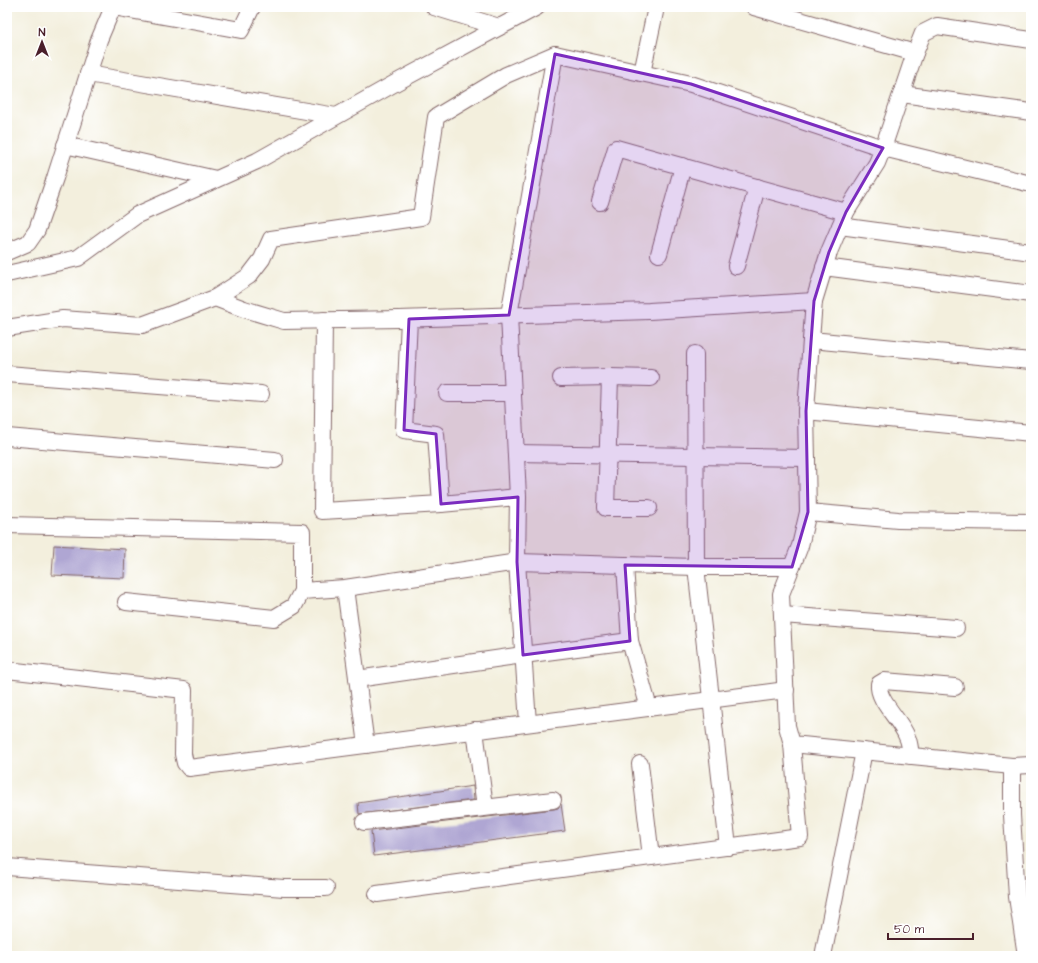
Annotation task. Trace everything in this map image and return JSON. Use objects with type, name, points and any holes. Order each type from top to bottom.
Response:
[{"type":"street","points":[[7,252],[28,243],[37,230],[99,40],[113,7],[167,12],[241,30],[252,7]]},
{"type":"street","points":[[434,7],[499,27]]},
{"type":"street","points":[[7,274],[78,258],[137,215],[257,161],[336,116],[537,7]]},
{"type":"street","points":[[754,7],[915,53]]},
{"type":"street","points":[[642,73],[655,12]]},
{"type":"street","points":[[377,894],[800,837],[792,744],[787,726],[781,594],[800,546],[808,512],[806,411],[814,301],[829,252],[843,219],[876,163],[883,148],[923,33],[937,26],[1031,40]]},
{"type":"street","points":[[528,723],[517,562],[518,497],[509,315],[555,54]]},
{"type":"street","points":[[7,328],[63,319],[142,325],[215,298],[248,276],[262,259],[271,239],[420,217],[436,117],[506,75],[555,54],[691,84],[883,148],[1031,184]]},
{"type":"street","points":[[88,74],[336,116]]},
{"type":"street","points":[[902,94],[1031,112]]},
{"type":"street","points":[[65,145],[216,179]]},
{"type":"street","points":[[600,202],[616,148],[757,187],[843,219],[1031,252]]},
{"type":"street","points":[[659,254],[684,166]]},
{"type":"street","points":[[736,266],[757,187]]},
{"type":"street","points":[[824,267],[1031,294]]},
{"type":"street","points":[[215,298],[244,310],[284,320],[408,319],[649,311],[814,301]]},
{"type":"street","points":[[408,319],[404,430],[436,434],[441,504]]},
{"type":"street","points":[[324,320],[322,511],[441,504],[518,497]]},
{"type":"street","points":[[811,340],[1031,361]]},
{"type":"street","points":[[695,354],[697,456],[696,567],[728,847]]},
{"type":"street","points":[[7,374],[261,394]]},
{"type":"street","points":[[610,377],[606,508],[649,508]]},
{"type":"street","points":[[561,378],[651,378]]},
{"type":"street","points":[[447,393],[513,393]]},
{"type":"street","points":[[806,411],[1031,433]]},
{"type":"street","points":[[7,437],[275,460]]},
{"type":"street","points":[[516,452],[807,458]]},
{"type":"street","points":[[808,512],[898,520],[1031,522]]},
{"type":"street","points":[[7,525],[302,532],[302,591],[294,606],[274,618],[126,602]]},
{"type":"street","points":[[302,591],[345,588],[517,562],[792,568]]},
{"type":"street","points":[[626,565],[630,641],[648,708]]},
{"type":"street","points":[[345,588],[366,745]]},
{"type":"street","points":[[782,615],[956,628]]},
{"type":"street","points":[[357,679],[630,641]]},
{"type":"street","points":[[7,670],[184,690],[183,754],[185,763],[189,768],[786,690]]},
{"type":"street","points":[[912,756],[907,736],[897,718],[882,698],[878,690],[879,684],[884,681],[955,687]]},
{"type":"street","points":[[475,730],[485,807]]},
{"type":"street","points":[[792,744],[1012,766],[1031,764]]},
{"type":"street","points":[[823,956],[864,751]]},
{"type":"street","points":[[640,764],[651,858]]},
{"type":"street","points":[[1012,766],[1012,815],[1017,897],[1026,949]]},
{"type":"street","points":[[364,822],[553,800]]},
{"type":"street","points":[[7,867],[284,888],[326,888]]},
{"type":"highlighted area","points":[[555,54],[691,84],[883,148],[846,212],[829,252],[814,301],[806,411],[808,512],[792,567],[625,565],[630,641],[523,655],[517,562],[518,497],[441,504],[436,434],[404,430],[409,319],[509,315]]},
{"type":"building","points":[[54,545],[125,549],[124,578],[52,575]]},
{"type":"building","points":[[473,786],[474,800],[359,814],[358,803]]},
{"type":"building","points":[[561,804],[565,831],[374,856],[371,831],[554,809],[558,808]]}]
